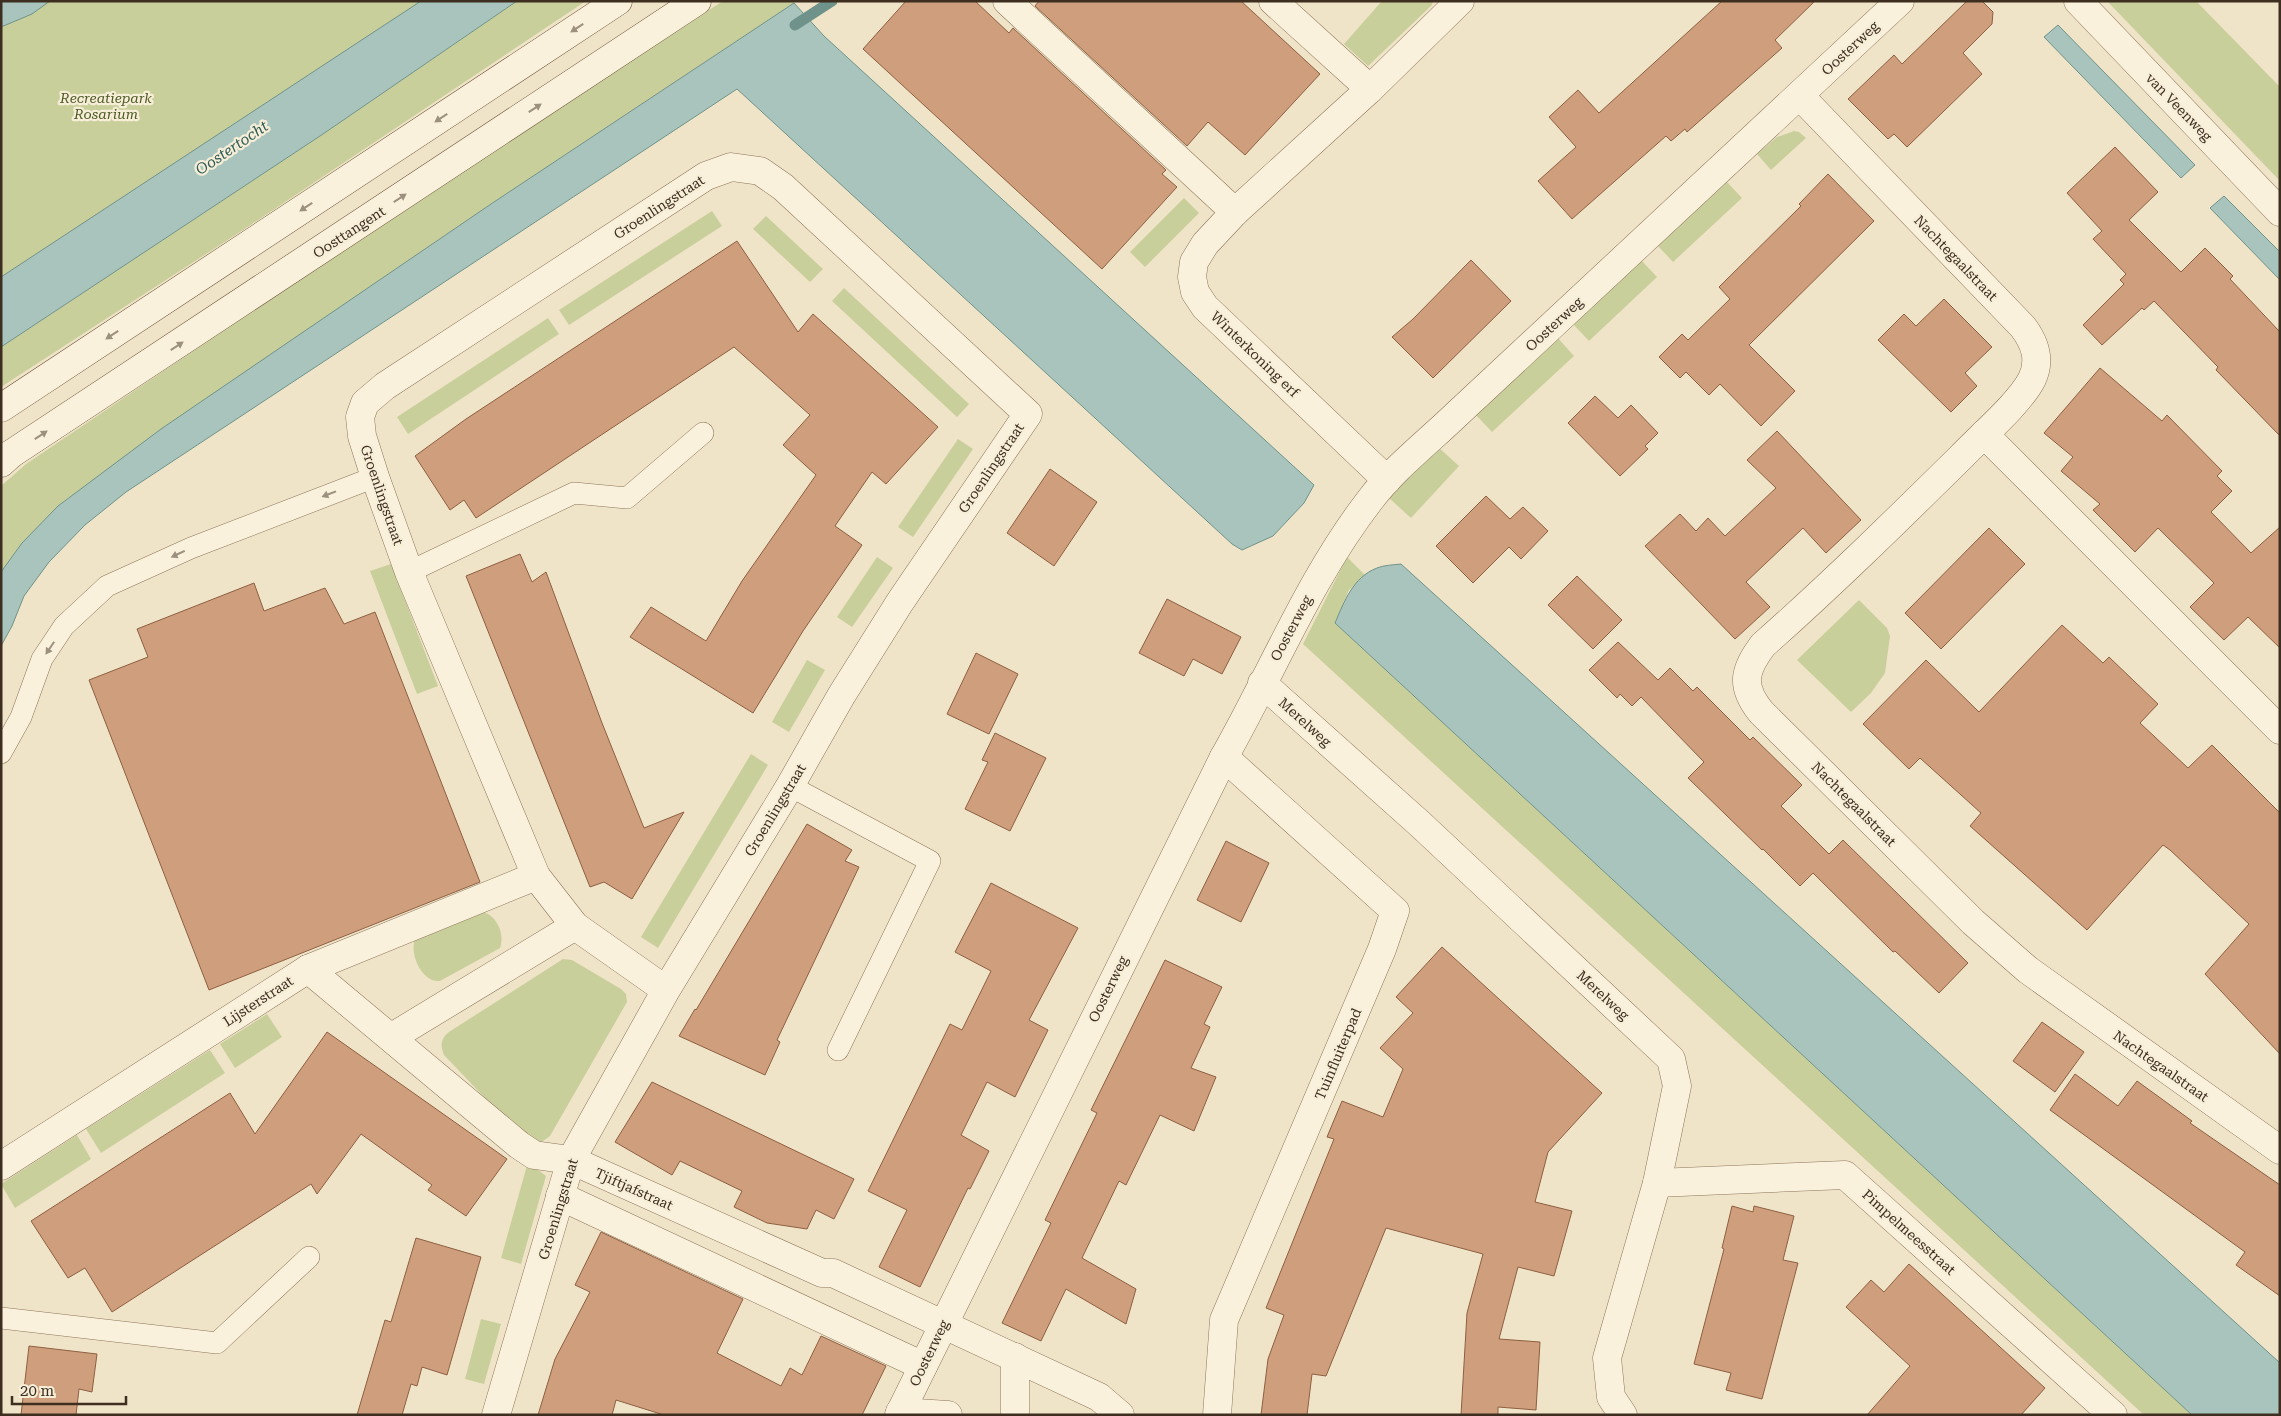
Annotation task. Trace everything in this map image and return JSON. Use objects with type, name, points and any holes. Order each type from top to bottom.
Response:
[{"type":"street","points":[[1,408],[618,1]]},
{"type":"street","name":"Oosttangent","points":[[1,463],[697,1]]},
{"type":"street","points":[[1006,1],[1235,212]]},
{"type":"street","points":[[1273,1],[1370,89]]},
{"type":"street","name":"Winterkoning erf","points":[[1387,480],[1205,307],[1195,292],[1192,277],[1194,262],[1205,244],[1235,212],[1370,89],[1460,1]]},
{"type":"street","name":"Oosterweg","points":[[900,1413],[1224,757],[1247,716],[1301,607],[1326,565],[1370,499],[1387,480],[1900,1]]},
{"type":"street","name":"van Veenweg","points":[[2078,1],[2280,212]]},
{"type":"street","name":"Nachtegaalstraat","points":[[1800,96],[2030,336],[2037,356],[2032,378],[2025,390],[1984,434],[1922,496],[1764,645],[1749,665],[1746,677],[1750,695],[1761,712],[1992,939],[2053,989],[2280,1150]]},
{"type":"street","name":"Groenlingstraat","points":[[496,1415],[571,1160],[666,990],[790,786],[841,696],[900,602],[1028,414],[783,187],[760,171],[732,167],[706,176],[386,386],[365,403],[360,417],[362,436],[409,572],[536,876],[575,926],[666,990]]},
{"type":"street","points":[[1984,434],[2280,730]]},
{"type":"street","name":"Merelweg","points":[[1262,683],[1420,824],[1671,1059],[1677,1086],[1657,1184],[1607,1358],[1611,1397],[1623,1415]]},
{"type":"street","name":"Tuinfluiterpad","points":[[1217,1415],[1224,1320],[1378,958],[1395,911],[1224,757]]},
{"type":"street","name":"Lijsterstraat","points":[[1,1166],[308,969],[536,876]]},
{"type":"street","points":[[392,1037],[575,926]]},
{"type":"street","name":"Tjiftjafstraat","points":[[308,969],[392,1037],[519,1145],[534,1155],[571,1160],[822,1273],[833,1273],[1099,1397],[1120,1415]]},
{"type":"street","name":"Nachtegaalstraat","points":[[2248,1128],[2261,1132],[2280,1130]]},
{"type":"street","name":"Pimpelmeesstraat","points":[[1657,1184],[1845,1175],[2113,1415]]},
{"type":"street","points":[[560,1196],[923,1366]]},
{"type":"street","points":[[805,1310],[822,1273]]},
{"type":"street","points":[[1015,1357],[1015,1415]]},
{"type":"street","points":[[900,1413],[948,1415]]},
{"type":"lane","points":[[409,572],[574,493],[627,498],[703,434]]},
{"type":"lane","points":[[1,753],[21,717],[42,660],[64,626],[107,586],[191,548],[375,476]]},
{"type":"lane","points":[[790,786],[930,861],[838,1050]]},
{"type":"lane","points":[[1,1318],[217,1343],[309,1257]]},
{"type":"green space","name":"Recreatiepark Rosarium","points":[[1,1],[456,1],[1,299]]},
{"type":"green space","points":[[517,1],[586,1],[243,230],[1,387],[1,347],[323,134]]},
{"type":"green space","points":[[723,1],[797,1],[491,204],[288,343],[22,543],[1,572],[1,486],[26,464],[460,172]]},
{"type":"green space","points":[[1382,1],[1433,1],[1432,5],[1368,66],[1344,44]]},
{"type":"green space","points":[[2107,1],[2196,1],[2280,87],[2280,181]]},
{"type":"green space","points":[[1794,131],[1799,132],[1806,138],[1771,170],[1757,154],[1777,137]]},
{"type":"green space","points":[[1727,182],[1742,198],[1673,262],[1658,246]]},
{"type":"green space","points":[[1184,198],[1199,213],[1145,267],[1130,252]]},
{"type":"green space","points":[[712,211],[722,226],[569,325],[559,310]]},
{"type":"green space","points":[[766,216],[823,269],[810,282],[753,229]]},
{"type":"green space","points":[[1641,260],[1657,277],[1589,341],[1573,324]]},
{"type":"green space","points":[[844,288],[969,404],[957,417],[832,301]]},
{"type":"green space","points":[[548,318],[559,334],[408,434],[397,417]]},
{"type":"green space","points":[[1557,337],[1574,356],[1492,432],[1475,414]]},
{"type":"green space","points":[[958,439],[973,449],[913,537],[898,527]]},
{"type":"green space","points":[[1437,446],[1459,466],[1411,518],[1389,498]]},
{"type":"green space","points":[[877,557],[893,568],[852,627],[837,617]]},
{"type":"green space","points":[[1347,557],[1365,575],[1349,590],[1335,623],[2192,1415],[2144,1415],[1303,644]]},
{"type":"green space","points":[[391,564],[438,686],[417,694],[370,571]]},
{"type":"green space","points":[[1859,600],[1887,628],[1890,636],[1885,673],[1871,693],[1851,712],[1797,660]]},
{"type":"green space","points":[[807,660],[825,670],[789,732],[772,722]]},
{"type":"green space","points":[[751,754],[768,765],[658,948],[641,937]]},
{"type":"green space","points":[[483,912],[492,917],[499,926],[501,932],[500,948],[440,981],[434,980],[423,973],[418,966],[414,952],[415,939]]},
{"type":"green space","points":[[563,959],[572,960],[621,989],[626,994],[627,1002],[550,1136],[540,1143],[524,1139],[444,1055],[442,1044],[449,1032]]},
{"type":"green space","points":[[267,1014],[282,1037],[235,1068],[220,1044]]},
{"type":"green space","points":[[210,1050],[225,1073],[101,1153],[86,1129]]},
{"type":"green space","points":[[77,1135],[91,1159],[15,1208],[1,1184]]},
{"type":"green space","points":[[528,1162],[546,1176],[521,1264],[501,1258]]},
{"type":"green space","points":[[481,1319],[501,1324],[484,1384],[465,1379]]},
{"type":"water","points":[[1,1],[50,1],[32,14],[1,27]]},
{"type":"water","name":"Oostertocht","points":[[421,1],[517,1],[323,134],[1,347],[1,277]]},
{"type":"water","points":[[794,3],[824,36],[1314,485],[1304,503],[1273,536],[1242,550],[1232,544],[737,89],[126,492],[85,525],[49,562],[24,596],[12,626],[1,646],[1,572],[22,543],[58,506],[161,429],[491,204]]},
{"type":"water","points":[[2058,25],[2195,165],[2181,178],[2044,37]]},
{"type":"water","points":[[2224,196],[2280,252],[2280,280],[2210,208]]},
{"type":"water","points":[[1401,564],[2280,1363],[2280,1415],[2192,1415],[1335,623],[1350,591],[1362,577],[1380,567]]},
{"type":"building","points":[[906,1],[975,1],[1009,33],[1013,28],[1166,170],[1162,174],[1177,187],[1102,269],[863,49]]},
{"type":"building","points":[[1039,1],[1241,1],[1320,74],[1245,155],[1208,122],[1187,146],[1035,6]]},
{"type":"building","points":[[1722,1],[1815,1],[1775,40],[1782,48],[1687,132],[1685,129],[1671,141],[1666,136],[1572,219],[1538,181],[1576,147],[1549,117],[1578,90],[1599,113]]},
{"type":"building","points":[[1967,1],[1982,1],[1993,12],[1992,24],[1963,53],[1982,74],[1907,147],[1894,134],[1888,139],[1848,99],[1894,55],[1902,64]]},
{"type":"building","points":[[2115,147],[2158,192],[2129,220],[2181,272],[2205,248],[2233,276],[2230,279],[2280,332],[2280,436],[2216,370],[2218,367],[2154,301],[2144,310],[2142,308],[2102,345],[2083,325],[2124,284],[2120,280],[2126,274],[2093,239],[2102,231],[2067,193]]},
{"type":"building","points":[[1828,174],[1874,221],[1749,345],[1795,391],[1761,426],[1720,384],[1709,395],[1686,372],[1680,378],[1659,357],[1682,334],[1688,340],[1730,299],[1719,287],[1801,206],[1799,204]]},
{"type":"building","points":[[737,241],[798,332],[813,314],[938,427],[886,484],[872,472],[835,526],[862,545],[803,631],[753,713],[630,637],[651,607],[706,641],[742,581],[816,475],[783,445],[810,415],[734,347],[476,518],[464,500],[450,510],[415,456],[466,419]]},
{"type":"building","points":[[1471,260],[1511,301],[1433,378],[1392,337],[1413,319]]},
{"type":"building","points":[[1944,299],[1992,347],[1965,373],[1977,386],[1951,412],[1878,340],[1904,314],[1916,326]]},
{"type":"building","points":[[2100,368],[2162,421],[2167,415],[2222,471],[2217,476],[2232,491],[2211,512],[2251,553],[2280,527],[2280,648],[2248,617],[2224,640],[2190,607],[2214,583],[2158,528],[2135,552],[2093,510],[2100,504],[2061,471],[2073,457],[2044,433]]},
{"type":"building","points":[[1595,396],[1618,418],[1631,405],[1658,433],[1645,446],[1648,449],[1620,476],[1568,423]]},
{"type":"building","points":[[1777,431],[1861,520],[1826,553],[1803,528],[1746,582],[1770,607],[1735,639],[1645,546],[1680,514],[1696,531],[1708,518],[1725,536],[1776,488],[1747,460]]},
{"type":"building","points":[[1050,469],[1097,502],[1054,566],[1007,533]]},
{"type":"building","points":[[1486,496],[1510,519],[1523,507],[1548,531],[1521,559],[1509,547],[1473,583],[1436,546]]},
{"type":"building","points":[[1989,528],[2025,564],[1941,649],[1905,613]]},
{"type":"building","points":[[520,554],[532,582],[546,572],[602,723],[644,828],[684,812],[632,899],[604,882],[590,887],[466,576]]},
{"type":"building","points":[[1577,576],[1622,620],[1593,649],[1548,605]]},
{"type":"building","points":[[254,583],[264,611],[325,588],[344,624],[375,612],[480,882],[209,990],[89,680],[148,657],[137,629]]},
{"type":"building","points":[[1167,599],[1241,637],[1222,674],[1193,659],[1184,676],[1139,653]]},
{"type":"building","points":[[2062,625],[2103,663],[2109,657],[2158,704],[2140,723],[2188,768],[2212,745],[2280,813],[2280,1054],[2205,974],[2249,924],[2170,850],[2163,845],[2087,930],[1970,826],[1981,813],[1920,758],[1909,769],[1863,724],[1926,660],[1979,712]]},
{"type":"building","points":[[1618,642],[1658,680],[1670,668],[1693,691],[1697,687],[1750,740],[1753,737],[1802,785],[1781,806],[1829,854],[1843,840],[1968,963],[1939,993],[1895,951],[1893,952],[1813,873],[1800,886],[1688,778],[1704,762],[1641,697],[1632,706],[1620,694],[1617,698],[1589,670]]},
{"type":"building","points":[[976,653],[1018,674],[989,734],[947,714]]},
{"type":"building","points":[[995,733],[1046,758],[1010,831],[965,809],[988,762],[982,760]]},
{"type":"building","points":[[807,824],[852,850],[845,861],[859,867],[777,1040],[780,1042],[765,1075],[679,1036]]},
{"type":"building","points":[[1226,841],[1269,863],[1241,922],[1197,900]]},
{"type":"building","points":[[991,883],[1078,928],[1029,1020],[1048,1030],[1015,1097],[987,1082],[961,1135],[989,1151],[970,1189],[968,1188],[920,1287],[879,1267],[907,1210],[868,1191],[950,1024],[962,1030],[991,971],[955,952]]},
{"type":"building","points":[[1442,947],[1602,1093],[1548,1152],[1535,1202],[1572,1211],[1554,1276],[1518,1267],[1499,1339],[1540,1342],[1536,1410],[1498,1407],[1498,1415],[1461,1415],[1467,1313],[1483,1254],[1386,1228],[1326,1376],[1312,1374],[1307,1415],[1261,1415],[1268,1359],[1284,1315],[1266,1308],[1334,1139],[1327,1137],[1342,1101],[1383,1117],[1403,1069],[1380,1048],[1413,1013],[1396,997]]},
{"type":"building","points":[[1165,960],[1222,987],[1204,1024],[1210,1027],[1191,1068],[1216,1077],[1194,1131],[1160,1115],[1126,1185],[1119,1181],[1082,1258],[1136,1289],[1126,1324],[1066,1289],[1041,1341],[1002,1323],[1051,1223],[1045,1220],[1097,1113],[1091,1110]]},
{"type":"building","points":[[2042,1022],[2084,1052],[2055,1092],[2013,1061]]},
{"type":"building","points":[[327,1032],[507,1159],[466,1216],[428,1190],[432,1185],[361,1134],[317,1194],[311,1184],[112,1312],[85,1268],[68,1278],[31,1221],[230,1093],[255,1134]]},
{"type":"building","points":[[2075,1074],[2118,1106],[2137,1081],[2192,1121],[2190,1123],[2280,1185],[2280,1296],[2236,1265],[2245,1252],[2050,1110]]},
{"type":"building","points":[[652,1082],[854,1179],[834,1219],[816,1210],[807,1229],[767,1223],[734,1207],[742,1191],[680,1161],[672,1175],[615,1142]]},
{"type":"building","points":[[1732,1206],[1753,1212],[1754,1206],[1794,1216],[1783,1260],[1798,1263],[1762,1399],[1726,1390],[1731,1373],[1694,1364],[1724,1249],[1722,1248]]},
{"type":"building","points":[[601,1232],[743,1299],[717,1353],[781,1386],[790,1368],[802,1375],[821,1336],[886,1366],[862,1415],[664,1415],[616,1400],[612,1415],[538,1415],[555,1359],[590,1292],[575,1285]]},
{"type":"building","points":[[416,1238],[481,1257],[447,1375],[422,1367],[417,1386],[411,1384],[402,1415],[357,1415],[385,1320],[391,1322]]},
{"type":"building","points":[[1909,1264],[2045,1388],[2021,1415],[1867,1415],[1910,1366],[1846,1307],[1871,1280],[1884,1292]]},
{"type":"building","points":[[29,1346],[97,1354],[92,1392],[79,1389],[76,1415],[21,1415]]},
{"type":"waterway","points":[[795,25],[832,1]]}]
